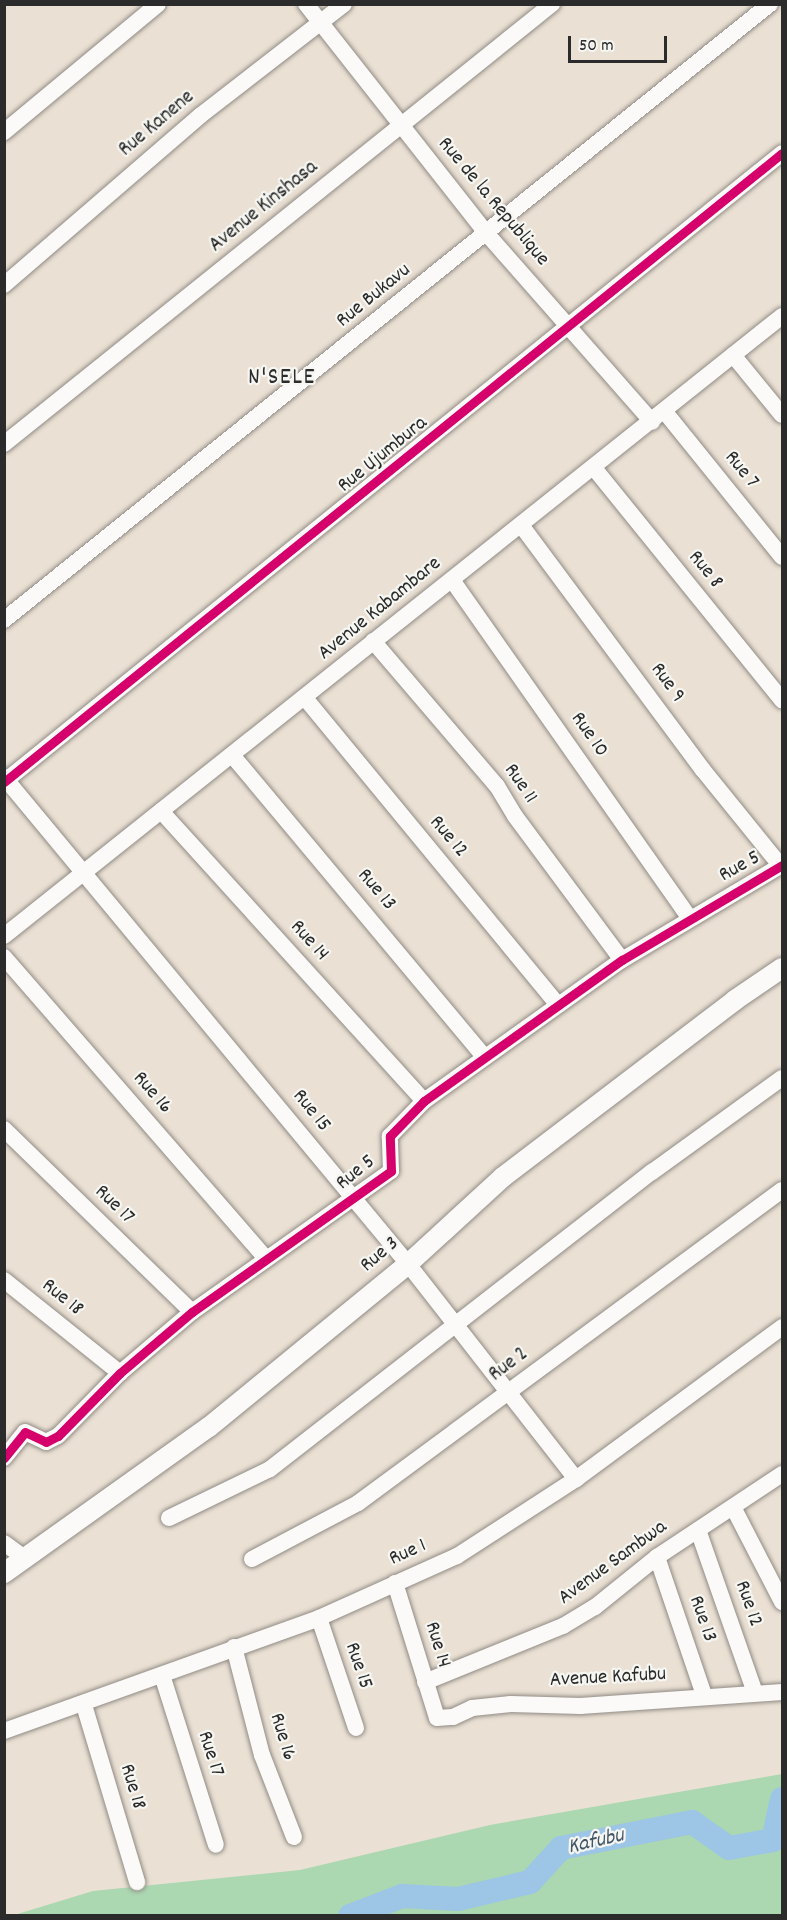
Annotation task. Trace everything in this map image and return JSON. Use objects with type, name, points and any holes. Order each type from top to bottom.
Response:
[{"type":"street","points":[[4,132],[158,4]]},
{"type":"street","name":"Rue de la Republique","points":[[306,4],[487,234],[570,327],[659,417]]},
{"type":"street","name":"Rue Kanene","points":[[4,285],[201,115],[344,4]]},
{"type":"street","name":"Avenue Kinshasa","points":[[4,444],[552,4]]},
{"type":"street","name":"Rue Bukavu","points":[[4,620],[487,234],[770,4]]},
{"type":"street","name":"Rue Ujumbura","points":[[5,780],[570,327],[783,153]]},
{"type":"street","name":"Avenue Kabambare","points":[[4,936],[305,698],[373,641],[659,417],[783,316]]},
{"type":"street","points":[[733,355],[783,415]]},
{"type":"street","name":"Rue 7","points":[[659,417],[783,557]]},
{"type":"street","name":"Rue 8","points":[[594,468],[783,700]]},
{"type":"street","name":"Rue 9","points":[[521,525],[703,770],[782,865]]},
{"type":"street","name":"Rue 10","points":[[452,580],[689,917]]},
{"type":"street","name":"Rue 11","points":[[373,641],[497,786],[515,816],[622,960]]},
{"type":"street","name":"Rue 12","points":[[305,698],[558,1005]]},
{"type":"street","name":"Rue 13","points":[[232,756],[484,1056]]},
{"type":"street","name":"Rue 15","points":[[5,780],[86,872],[408,1264],[576,1479]]},
{"type":"street","name":"Rue 14","points":[[161,811],[424,1101]]},
{"type":"street","name":"Rue 5","points":[[4,1458],[25,1432],[46,1443],[58,1436],[120,1373],[192,1312],[266,1258],[354,1200],[391,1171],[390,1137],[424,1101],[484,1056],[622,960],[689,917],[782,865]]},
{"type":"street","name":"Rue 16","points":[[4,957],[266,1258]]},
{"type":"street","name":"Rue 3","points":[[4,1573],[209,1427],[408,1264],[503,1178],[735,1000],[783,969]]},
{"type":"street","points":[[169,1518],[270,1469],[455,1324],[783,1078]]},
{"type":"street","name":"Rue 17","points":[[4,1129],[192,1312]]},
{"type":"street","name":"Rue 2","points":[[252,1559],[358,1503],[783,1190]]},
{"type":"street","name":"Rue 18","points":[[4,1280],[120,1373]]},
{"type":"street","name":"Rue 1","points":[[4,1731],[84,1705],[234,1647],[319,1618],[457,1556],[576,1479],[783,1327]]},
{"type":"street","name":"Avenue Sambwa","points":[[425,1682],[563,1626],[595,1607],[657,1557],[783,1474]]},
{"type":"street","points":[[733,1507],[783,1602]]},
{"type":"street","name":"Rue 12","points":[[698,1530],[755,1693]]},
{"type":"street","points":[[4,1543],[26,1559]]},
{"type":"street","name":"Rue 13","points":[[657,1557],[704,1695]]},
{"type":"street","name":"Rue 14","points":[[395,1583],[437,1719]]},
{"type":"street","name":"Rue 15","points":[[319,1618],[356,1728]]},
{"type":"street","name":"Rue 16","points":[[234,1647],[262,1755],[294,1837]]},
{"type":"street","name":"Rue 17","points":[[162,1675],[216,1845]]},
{"type":"street","name":"Avenue Kafubu","points":[[437,1719],[453,1717],[472,1708],[512,1704],[581,1706],[704,1695],[783,1692]]},
{"type":"street","name":"Rue 18","points":[[84,1705],[137,1882]]},
{"type":"green space","points":[[782,1774],[782,1915],[11,1916],[93,1891],[300,1870],[490,1825]]},
{"type":"waterway","name":"Kafubu","points":[[350,1916],[402,1896],[458,1899],[530,1882],[561,1848],[692,1822],[729,1848],[773,1840],[782,1799]]},
{"type":"cycle path","points":[[4,782],[782,153]]},
{"type":"cycle path","points":[[4,1458],[25,1432],[46,1442],[58,1436],[120,1373],[192,1312],[391,1171],[390,1136],[424,1101],[622,960],[782,865]]},
{"type":"district","name":"N'SELE","points":[[282,379]]}]
